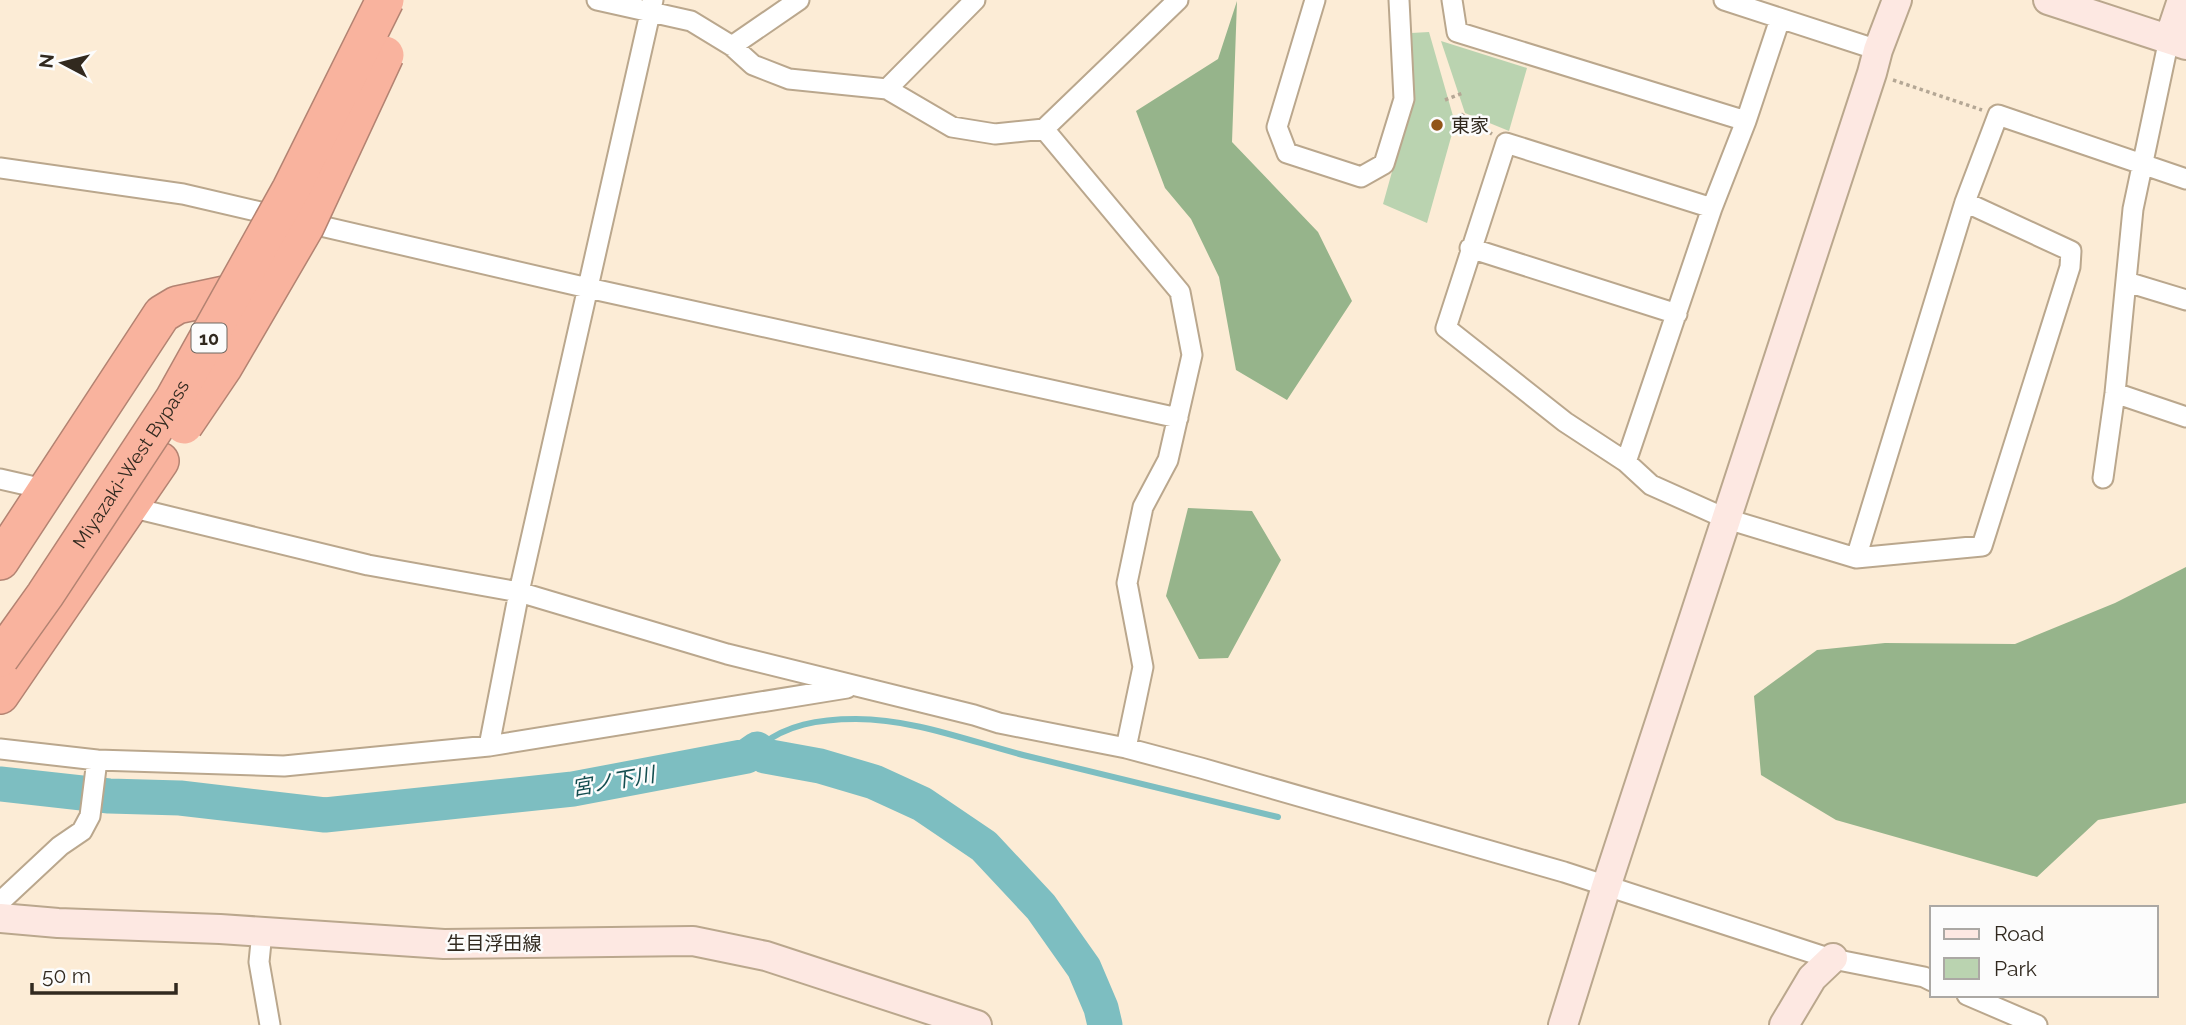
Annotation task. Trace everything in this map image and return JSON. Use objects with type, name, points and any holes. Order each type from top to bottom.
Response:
[{"type":"highway","name":"Miyazaki-West Bypass","points":[[0,637],[36,589],[224,295],[341,71],[374,0]]},
{"type":"highway","name":"Miyazaki-West Bypass","points":[[0,658],[46,595],[174,399],[291,189],[385,0]]},
{"type":"highway","points":[[0,695],[224,366],[305,227],[410,0]]},
{"type":"highway","points":[[0,561],[162,314],[177,304],[224,295]]},
{"type":"street","points":[[597,0],[651,6],[691,21],[732,46],[753,65],[789,79],[887,89],[952,127],[995,134],[1044,130],[1178,0]]},
{"type":"street","points":[[732,46],[799,0]]},
{"type":"street","points":[[887,89],[975,0]]},
{"type":"street","points":[[1315,0],[1277,127],[1287,153],[1361,177],[1384,164],[1404,99],[1399,0]]},
{"type":"street","points":[[1452,0],[1457,32],[1746,121]]},
{"type":"street","points":[[1724,0],[1780,19],[1875,62]]},
{"type":"street","points":[[1563,1025],[1897,0]]},
{"type":"street","points":[[2048,0],[2178,42]]},
{"type":"street","points":[[2103,478],[2115,393],[2133,209],[2142,164],[2178,42],[2182,0]]},
{"type":"street","points":[[489,746],[519,592],[651,6]]},
{"type":"street","points":[[1626,462],[1712,208],[1746,121],[1780,19]]},
{"type":"street","points":[[1856,558],[1965,202],[1998,115],[2186,179]]},
{"type":"street","points":[[1044,130],[1180,292],[1192,355],[1168,460],[1143,507],[1127,583],[1143,667],[1126,748]]},
{"type":"street","points":[[1712,208],[1506,143],[1446,328],[1565,422],[1626,462],[1651,485],[1727,519],[1856,558],[1982,546],[2066,281],[2071,251],[1965,202]]},
{"type":"street","points":[[0,167],[183,194],[588,288],[1178,418]]},
{"type":"street","points":[[1471,248],[1677,314]]},
{"type":"street","points":[[2127,282],[2186,300]]},
{"type":"street","points":[[2115,393],[2186,418]]},
{"type":"street","points":[[0,478],[47,492]]},
{"type":"street","points":[[130,507],[368,565],[519,592],[818,678],[859,686],[999,723],[1126,748],[1564,872],[1828,958],[1930,980]]},
{"type":"street","points":[[0,749],[95,768],[284,766],[489,746],[859,686]]},
{"type":"street","points":[[0,902],[60,846],[82,831],[90,816],[95,768]]},
{"type":"street","name":"生目浮田線","points":[[0,918],[444,944],[693,942],[766,956],[977,1025]]},
{"type":"street","points":[[262,932],[259,962],[270,1025]]},
{"type":"street","points":[[1784,1025],[1812,978],[1833,958]]},
{"type":"street","points":[[1972,997],[2037,1025]]},
{"type":"path","points":[[1875,62],[1998,115]]},
{"type":"path","points":[[1445,100],[1463,93]]},
{"type":"path","points":[[1461,114],[1506,143]]},
{"type":"green space","points":[[1237,1],[1232,142],[1318,232],[1352,301],[1287,400],[1236,370],[1219,277],[1191,219],[1165,188],[1136,111],[1218,59]]},
{"type":"green space","points":[[1429,32],[1455,123],[1427,223],[1383,204],[1412,100],[1411,33]]},
{"type":"green space","points":[[1441,41],[1527,68],[1509,131],[1465,113]]},
{"type":"green space","points":[[1188,508],[1252,511],[1281,560],[1228,658],[1199,659],[1166,596]]},
{"type":"green space","points":[[2186,567],[2186,803],[2098,820],[2037,877],[1836,820],[1761,775],[1754,696],[1817,650],[1885,643],[2015,644],[2115,603]]},
{"type":"waterway","points":[[757,749],[779,734],[816,722],[877,720],[941,732],[1023,755],[1278,817]]},
{"type":"waterway","name":"宮ノ下川","points":[[0,784],[109,796],[180,798],[325,815],[573,789],[747,756],[757,749],[765,756],[820,766],[874,782],[922,804],[984,846],[1041,907],[1084,968],[1101,1008],[1105,1025]]},
{"type":"place","name":"東家","points":[[1437,125]]}]
